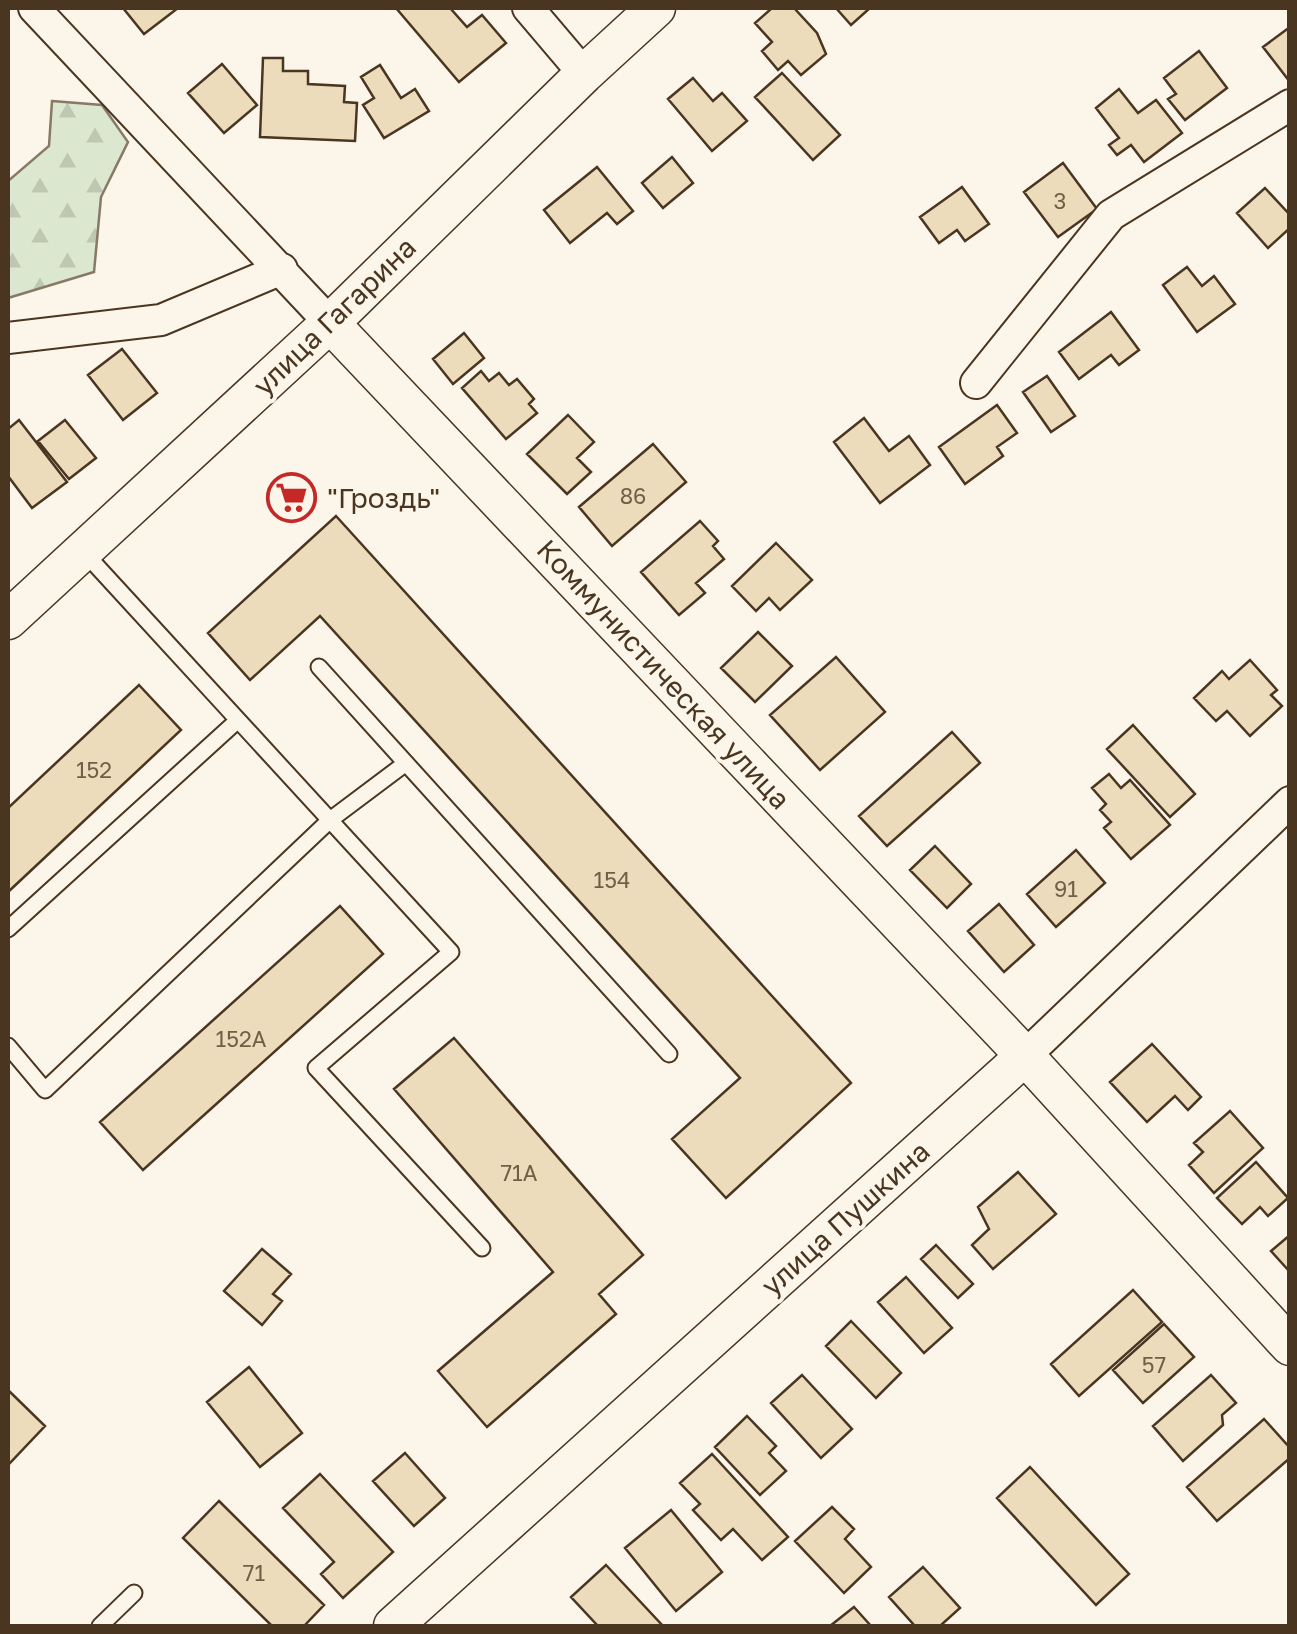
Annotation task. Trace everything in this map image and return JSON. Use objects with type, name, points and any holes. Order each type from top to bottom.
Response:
[{"type":"street","name":"Коммунистическая улица","points":[[34,8],[1025,1056],[1290,1346]]},
{"type":"street","points":[[528,8],[584,74]]},
{"type":"street","name":"улица Гагарина","points":[[8,620],[330,323],[656,8]]},
{"type":"street","points":[[976,384],[1111,215],[1290,105]]},
{"type":"street","points":[[8,338],[161,320],[282,270]]},
{"type":"street","name":"улица Пушкина","points":[[394,1626],[1025,1056],[1290,802]]},
{"type":"lane","points":[[82,550],[451,952],[316,1068],[482,1248]]},
{"type":"lane","points":[[319,667],[669,1054]]},
{"type":"lane","points":[[8,929],[238,720]]},
{"type":"lane","points":[[8,1046],[45,1090],[330,820],[406,763]]},
{"type":"lane","points":[[100,1626],[134,1592]]},
{"type":"green space","points":[[52,101],[102,105],[128,142],[101,197],[94,272],[8,298],[8,181],[49,146]]},
{"type":"building","points":[[123,8],[178,8],[144,34]]},
{"type":"building","points":[[396,8],[450,8],[467,27],[482,15],[506,43],[459,82]]},
{"type":"building","points":[[772,8],[794,8],[817,33],[826,54],[801,75],[788,61],[778,70],[762,51],[772,42],[755,23]]},
{"type":"building","points":[[836,8],[870,8],[851,25]]},
{"type":"building","points":[[1290,27],[1290,82],[1263,47]]},
{"type":"building","points":[[1199,51],[1227,88],[1185,120],[1168,99],[1176,94],[1164,78]]},
{"type":"building","points":[[263,58],[283,58],[283,71],[308,71],[308,84],[345,86],[344,102],[357,103],[355,141],[260,137]]},
{"type":"building","points":[[222,64],[257,105],[224,133],[188,93]]},
{"type":"building","points":[[380,65],[401,98],[415,89],[429,111],[384,138],[363,105],[374,98],[361,77]]},
{"type":"building","points":[[782,73],[840,135],[813,160],[755,97]]},
{"type":"building","points":[[693,78],[713,101],[722,93],[747,121],[712,151],[668,99]]},
{"type":"building","points":[[1119,89],[1138,113],[1156,100],[1182,133],[1144,162],[1131,145],[1117,155],[1109,145],[1119,138],[1096,108]]},
{"type":"building","points":[[672,157],[693,183],[663,208],[642,183]]},
{"type":"building","points":[[1063,163],[1097,209],[1058,237],[1024,192]]},
{"type":"building","points":[[597,167],[633,211],[617,224],[607,213],[570,243],[544,210]]},
{"type":"building","points":[[962,187],[989,224],[965,241],[957,230],[939,243],[920,217]]},
{"type":"building","points":[[1265,188],[1290,215],[1290,228],[1268,248],[1237,213]]},
{"type":"building","points":[[1187,267],[1202,286],[1214,276],[1235,304],[1197,332],[1163,285]]},
{"type":"building","points":[[1111,312],[1139,350],[1119,365],[1111,355],[1079,379],[1059,352]]},
{"type":"building","points":[[464,333],[484,358],[453,384],[433,359]]},
{"type":"building","points":[[122,349],[157,393],[123,420],[88,375]]},
{"type":"building","points":[[481,371],[489,381],[499,373],[509,385],[517,379],[534,399],[529,404],[537,413],[506,439],[462,388]]},
{"type":"building","points":[[1047,376],[1075,416],[1051,432],[1023,392]]},
{"type":"building","points":[[997,405],[1017,433],[997,447],[1003,456],[965,484],[939,447]]},
{"type":"building","points":[[568,415],[594,442],[577,458],[591,472],[567,494],[527,454]]},
{"type":"building","points":[[864,418],[889,451],[909,436],[930,465],[880,503],[834,442]]},
{"type":"building","points":[[19,420],[67,482],[32,508],[8,476],[8,429]]},
{"type":"building","points":[[65,420],[96,458],[69,479],[38,441]]},
{"type":"building","points":[[653,444],[686,482],[612,546],[579,507]]},
{"type":"building","points":[[336,516],[851,1083],[726,1198],[672,1139],[740,1078],[320,616],[250,680],[208,633]]},
{"type":"building","points":[[700,521],[718,541],[713,546],[724,559],[696,583],[705,593],[679,615],[641,572]]},
{"type":"building","points":[[776,543],[812,580],[780,610],[769,598],[756,611],[732,586]]},
{"type":"building","points":[[758,632],[792,666],[755,702],[721,668]]},
{"type":"building","points":[[836,657],[885,712],[820,770],[770,715]]},
{"type":"building","points":[[1250,660],[1277,690],[1271,695],[1282,706],[1250,736],[1227,711],[1216,721],[1194,698],[1222,671],[1229,679]]},
{"type":"building","points":[[139,685],[181,730],[8,892],[8,808]]},
{"type":"building","points":[[1133,725],[1195,794],[1170,817],[1107,749]]},
{"type":"building","points":[[952,732],[980,763],[887,846],[859,816]]},
{"type":"building","points":[[1109,774],[1121,788],[1130,780],[1170,825],[1131,859],[1104,828],[1111,822],[1100,810],[1106,804],[1092,788]]},
{"type":"building","points":[[935,846],[971,884],[947,908],[910,870]]},
{"type":"building","points":[[1076,850],[1105,883],[1056,927],[1027,894]]},
{"type":"building","points":[[999,904],[1034,945],[1004,972],[968,931]]},
{"type":"building","points":[[340,906],[383,954],[143,1170],[100,1122]]},
{"type":"building","points":[[454,1038],[643,1255],[599,1294],[616,1314],[487,1427],[438,1371],[553,1272],[394,1089]]},
{"type":"building","points":[[1152,1044],[1201,1097],[1188,1110],[1175,1096],[1147,1122],[1110,1082]]},
{"type":"building","points":[[1230,1111],[1263,1148],[1214,1193],[1189,1165],[1203,1152],[1194,1143]]},
{"type":"building","points":[[1256,1162],[1288,1198],[1268,1216],[1260,1207],[1242,1224],[1217,1198]]},
{"type":"building","points":[[1018,1172],[1056,1214],[993,1269],[972,1245],[989,1229],[978,1207]]},
{"type":"building","points":[[1290,1235],[1290,1272],[1271,1251]]},
{"type":"building","points":[[936,1245],[973,1284],[958,1298],[921,1259]]},
{"type":"building","points":[[262,1249],[291,1274],[273,1294],[282,1301],[262,1325],[224,1291]]},
{"type":"building","points":[[906,1277],[952,1328],[924,1353],[878,1302]]},
{"type":"building","points":[[1133,1290],[1162,1322],[1079,1396],[1051,1364]]},
{"type":"building","points":[[851,1321],[901,1373],[876,1398],[826,1346]]},
{"type":"building","points":[[1164,1324],[1194,1357],[1143,1403],[1113,1370]]},
{"type":"building","points":[[249,1367],[302,1433],[260,1467],[207,1402]]},
{"type":"building","points":[[802,1375],[852,1429],[821,1458],[771,1403]]},
{"type":"building","points":[[1211,1375],[1236,1403],[1222,1415],[1223,1425],[1183,1461],[1153,1426]]},
{"type":"building","points":[[8,1390],[45,1426],[8,1465]]},
{"type":"building","points":[[747,1416],[776,1446],[769,1453],[786,1471],[760,1495],[715,1447]]},
{"type":"building","points":[[1264,1419],[1290,1448],[1290,1458],[1217,1521],[1187,1487]]},
{"type":"building","points":[[405,1453],[445,1498],[414,1526],[373,1481]]},
{"type":"building","points":[[712,1454],[788,1537],[762,1560],[733,1529],[721,1540],[693,1510],[700,1504],[680,1483]]},
{"type":"building","points":[[1030,1467],[1129,1574],[1096,1605],[997,1498]]},
{"type":"building","points":[[320,1474],[393,1552],[343,1598],[321,1574],[334,1562],[283,1508]]},
{"type":"building","points":[[219,1501],[324,1605],[304,1626],[272,1626],[183,1538]]},
{"type":"building","points":[[832,1507],[854,1529],[845,1539],[871,1567],[844,1593],[795,1541]]},
{"type":"building","points":[[671,1510],[722,1572],[676,1611],[625,1548]]},
{"type":"building","points":[[606,1565],[663,1626],[598,1626],[571,1597]]},
{"type":"building","points":[[923,1567],[960,1608],[940,1626],[915,1626],[889,1597]]},
{"type":"building","points":[[854,1607],[871,1626],[830,1626]]},
{"type":"place","name":"\"Гроздь\"","points":[[292,497]]}]
